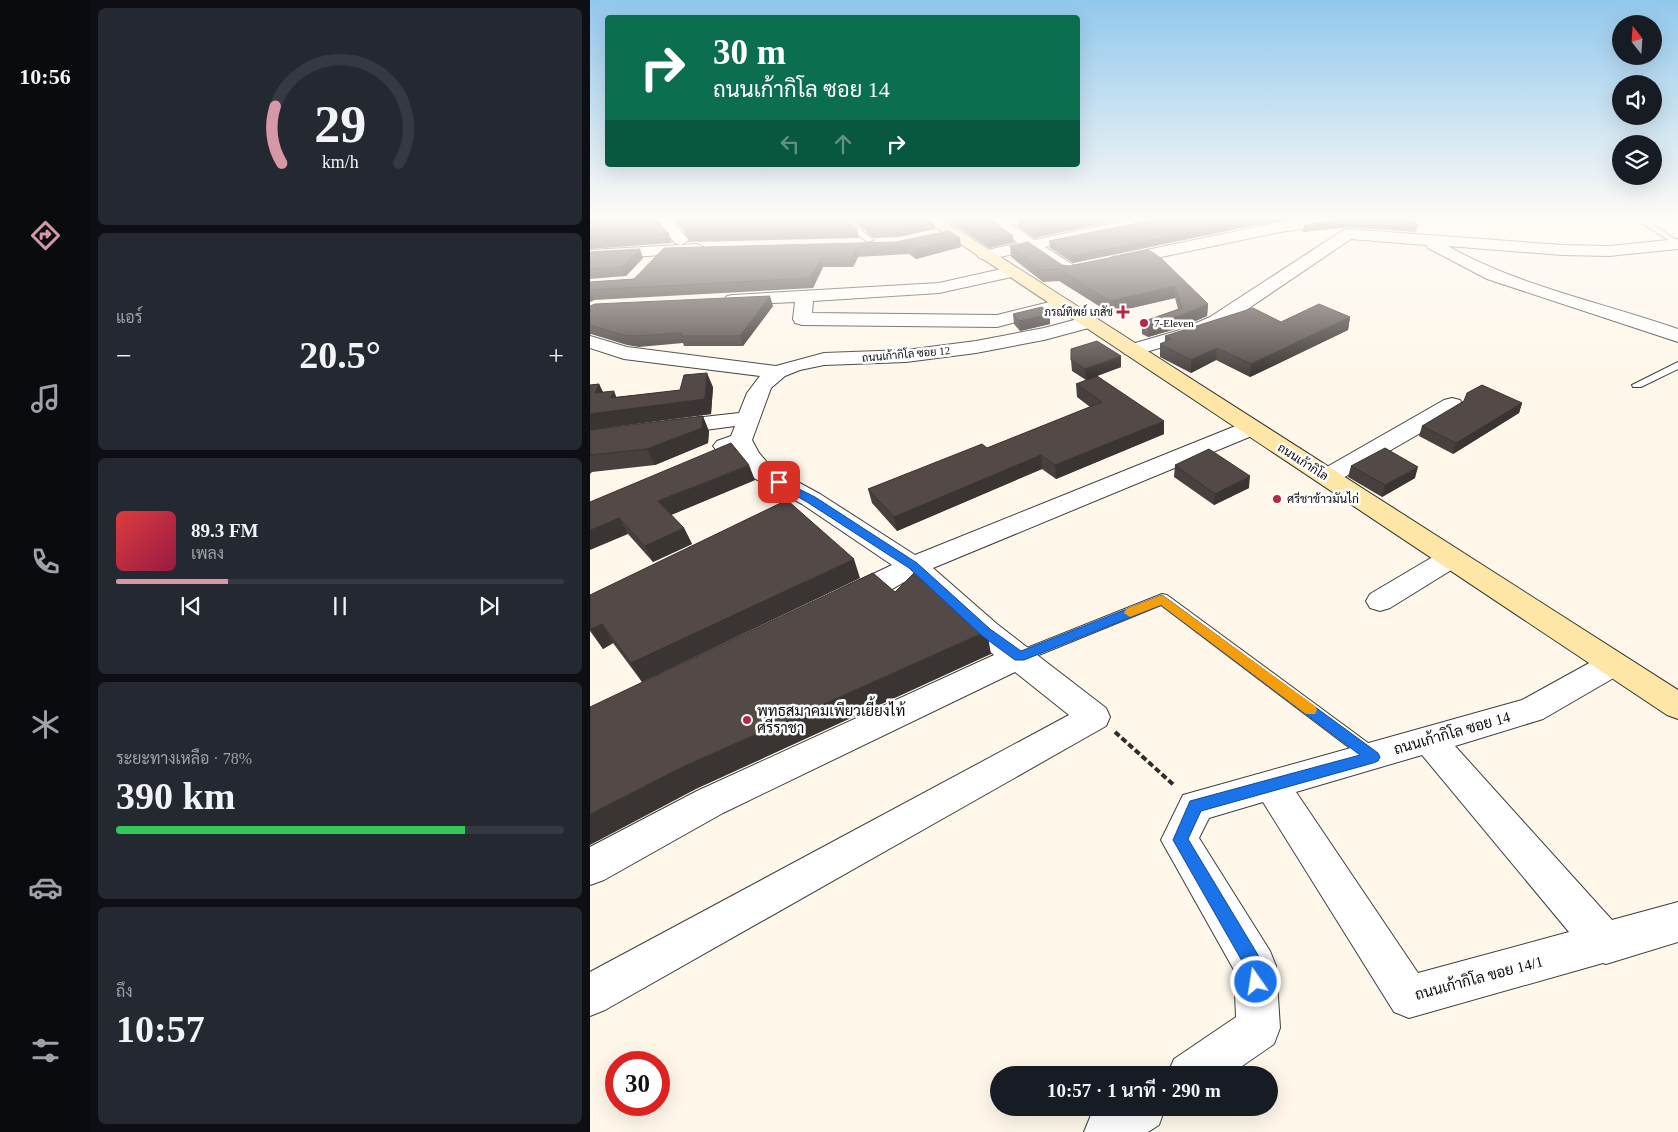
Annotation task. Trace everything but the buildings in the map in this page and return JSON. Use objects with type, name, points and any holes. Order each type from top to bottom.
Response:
[{"type":"main road","name":"ถนนเก้ากิโล","points":[[1007,270],[1678,706]]},
{"type":"street","points":[[1132,350],[1187,334],[1217,321],[1282,270]]},
{"type":"street","points":[[1482,270],[1539,294],[1678,336]]},
{"type":"street","points":[[718,301],[939,288],[1010,272]]},
{"type":"street","points":[[804,297],[802,319],[997,321],[1062,304]]},
{"type":"street","name":"ถนนเก้ากิโล ซอย 12","points":[[745,429],[759,388],[778,372],[811,362],[906,356],[979,347],[1050,334],[1089,322]]},
{"type":"street","points":[[590,342],[624,353],[778,372]]},
{"type":"street","points":[[1327,477],[1452,406]]},
{"type":"street","points":[[823,610],[913,566],[1251,428]]},
{"type":"street","points":[[645,431],[745,429]]},
{"type":"street","points":[[705,454],[745,429]]},
{"type":"street","points":[[590,995],[1094,718],[986,632],[913,566],[811,500],[763,473],[748,455],[745,429]]},
{"type":"street","points":[[784,512],[811,500]]},
{"type":"street","points":[[1380,601],[1451,558]]},
{"type":"street","points":[[590,867],[710,802],[1019,657]]},
{"type":"street","name":"ถนนเก้ากิโล ซอย 14","points":[[1196,806],[1373,757],[1428,739],[1531,710],[1613,664]]},
{"type":"street","points":[[1428,739],[1606,944]]},
{"type":"street","name":"ถนนเก้ากิโล ขอย 14/1","points":[[1271,784],[1408,997],[1606,944],[1678,922]]},
{"type":"street","points":[[1196,806],[1180,840],[1255,966],[1258,1028],[1203,1066]]},
{"type":"lane","points":[[1637,385],[1678,365]]},
{"type":"lane","points":[[1019,657],[1162,599],[1373,757]]},
{"type":"path","points":[[1094,718],[1128,742],[1196,806]]},
{"type":"slow traffic","points":[[1130,613],[1162,599],[1311,710]]},
{"type":"place","name":"ภรณ์ทิพย์ เภสัช","points":[[1123,312]]},
{"type":"place","name":"7-Eleven","points":[[1144,323]]},
{"type":"place","name":"ศรีชาข้าวมันไก่","points":[[1277,499]]},
{"type":"place","name":"พุทธสมาคมเพียวเยี้ยงไท้ ศรีราชา","points":[[747,720]]},
{"type":"route","points":[[779,482],[811,500],[913,566],[986,632],[1019,657],[1162,599],[1373,757],[1196,806],[1180,840],[1255,966],[1256,982]]}]
